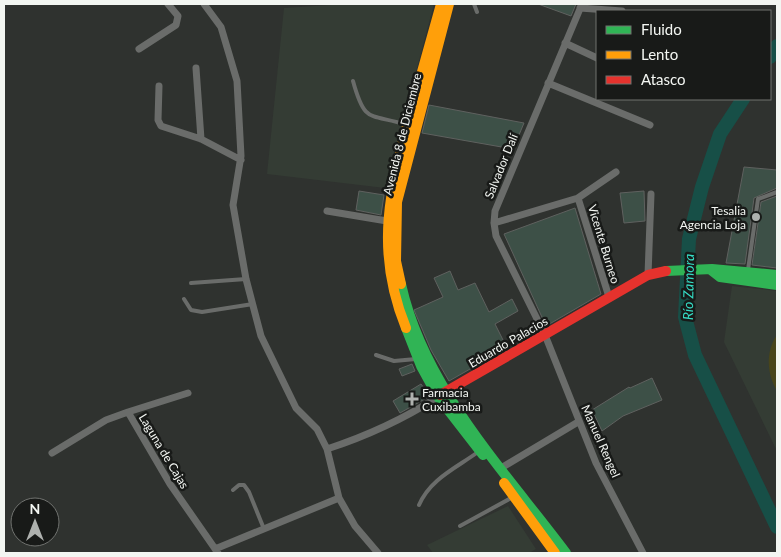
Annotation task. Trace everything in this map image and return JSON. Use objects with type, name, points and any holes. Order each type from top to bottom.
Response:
[{"type":"main road","name":"Avenida 8 de Diciembre","points":[[422,358],[398,272],[394,239],[402,175],[441,4]]},
{"type":"main road","name":"Avenida 8 de Diciembre","points":[[449,4],[412,126],[394,173],[387,221],[389,272],[403,321],[442,394],[480,451],[517,495]]},
{"type":"main road","name":"Eduardo Palacios","points":[[442,394],[648,275],[664,270],[721,269],[777,275]]},
{"type":"main road","points":[[708,270],[720,277],[777,285]]},
{"type":"main road","name":"Avenida 8 de Diciembre","points":[[442,394],[501,468],[517,495],[556,551]]},
{"type":"street","points":[[138,50],[176,25],[178,16],[168,4]]},
{"type":"street","points":[[204,4],[220,27],[237,81],[241,160],[234,205],[246,280],[261,336],[287,394],[296,408],[317,429],[327,449],[339,498],[355,526],[378,553]]},
{"type":"street","points":[[581,6],[614,10]]},
{"type":"street","name":"Salvador Dalí","points":[[494,223],[495,210],[581,6]]},
{"type":"street","points":[[565,43],[596,58]]},
{"type":"street","points":[[196,68],[201,139]]},
{"type":"street","points":[[548,83],[650,125]]},
{"type":"street","points":[[159,86],[158,120],[161,126],[201,139],[241,160]]},
{"type":"street","points":[[545,336],[496,236],[494,223],[578,198],[616,172]]},
{"type":"street","points":[[648,275],[651,194]]},
{"type":"street","name":"Vicente Burneo","points":[[578,198],[609,298]]},
{"type":"street","points":[[326,210],[387,221]]},
{"type":"street","name":"Manuel Rengel","points":[[545,336],[596,463],[643,553]]},
{"type":"street","name":"Laguna de Cajas","points":[[188,393],[128,412],[170,484],[216,551]]},
{"type":"street","name":"Eduardo Palacios","points":[[327,449],[366,436],[388,426],[442,394]]},
{"type":"street","points":[[52,453],[106,420],[128,412]]},
{"type":"street","points":[[501,468],[578,422]]},
{"type":"street","points":[[216,551],[339,498]]},
{"type":"lane","points":[[474,4],[477,12]]},
{"type":"lane","points":[[353,81],[361,105],[372,118],[412,126]]},
{"type":"lane","points":[[748,272],[758,199],[777,192]]},
{"type":"lane","points":[[191,283],[246,280]]},
{"type":"lane","points":[[184,300],[192,310],[202,312],[253,304]]},
{"type":"lane","points":[[376,355],[394,361],[422,358]]},
{"type":"lane","points":[[418,505],[424,491],[444,474],[480,451]]},
{"type":"lane","points":[[233,490],[239,485],[244,485],[249,492],[264,529]]},
{"type":"lane","points":[[460,526],[517,495]]},
{"type":"shaded area","points":[[346,4],[434,4],[385,188],[267,174],[284,8]]},
{"type":"shaded area","points":[[732,286],[777,291],[777,451],[724,342]]},
{"type":"shaded area","points":[[777,335],[777,391],[769,370],[769,356]]},
{"type":"shaded area","points":[[508,506],[536,549],[529,553],[433,553],[427,545]]},
{"type":"building","points":[[538,4],[576,4],[571,16]]},
{"type":"building","points":[[429,105],[524,123],[513,149],[422,133]]},
{"type":"building","points":[[744,167],[777,170],[777,188],[754,198],[745,264],[726,263]]},
{"type":"building","points":[[359,191],[384,195],[381,215],[356,210]]},
{"type":"building","points":[[644,191],[645,221],[624,223],[620,193]]},
{"type":"building","points":[[777,196],[777,268],[752,265],[761,202]]},
{"type":"building","points":[[575,208],[601,294],[546,326],[504,234]]},
{"type":"building","points":[[450,271],[458,290],[475,283],[489,312],[512,299],[518,311],[495,324],[507,348],[449,381],[431,350],[414,310],[443,297],[434,278]]},
{"type":"building","points":[[412,364],[415,371],[402,376],[399,369]]},
{"type":"building","points":[[652,378],[662,400],[623,416],[602,431],[592,410],[629,387]]},
{"type":"building","points":[[421,384],[430,396],[400,413],[393,401]]},
{"type":"waterway","name":"Río Zamora","points":[[771,55],[777,46]]},
{"type":"waterway","name":"Río Zamora","points":[[742,100],[720,134],[702,187],[689,239],[685,317],[695,355],[777,527]]},
{"type":"traffic: fast","points":[[666,271],[712,269],[777,275]]},
{"type":"traffic: fast","points":[[711,270],[720,277],[777,285]]},
{"type":"traffic: fast","points":[[401,284],[412,322],[428,358],[447,393],[493,459],[566,553]]},
{"type":"traffic: fast","points":[[406,328],[421,366],[438,397],[483,455]]},
{"type":"traffic: slow","points":[[406,328],[396,299],[390,272],[389,220],[392,193],[403,140],[441,4]]},
{"type":"traffic: slow","points":[[401,284],[396,261],[397,202],[449,4]]},
{"type":"traffic: slow","points":[[504,483],[555,553]]},
{"type":"traffic: jam","points":[[440,395],[648,275],[666,271]]},
{"type":"place","name":"Tesalia Agencia Loja","points":[[756,217]]},
{"type":"place","name":"Farmacia Cuxibamba","points":[[412,399]]}]
